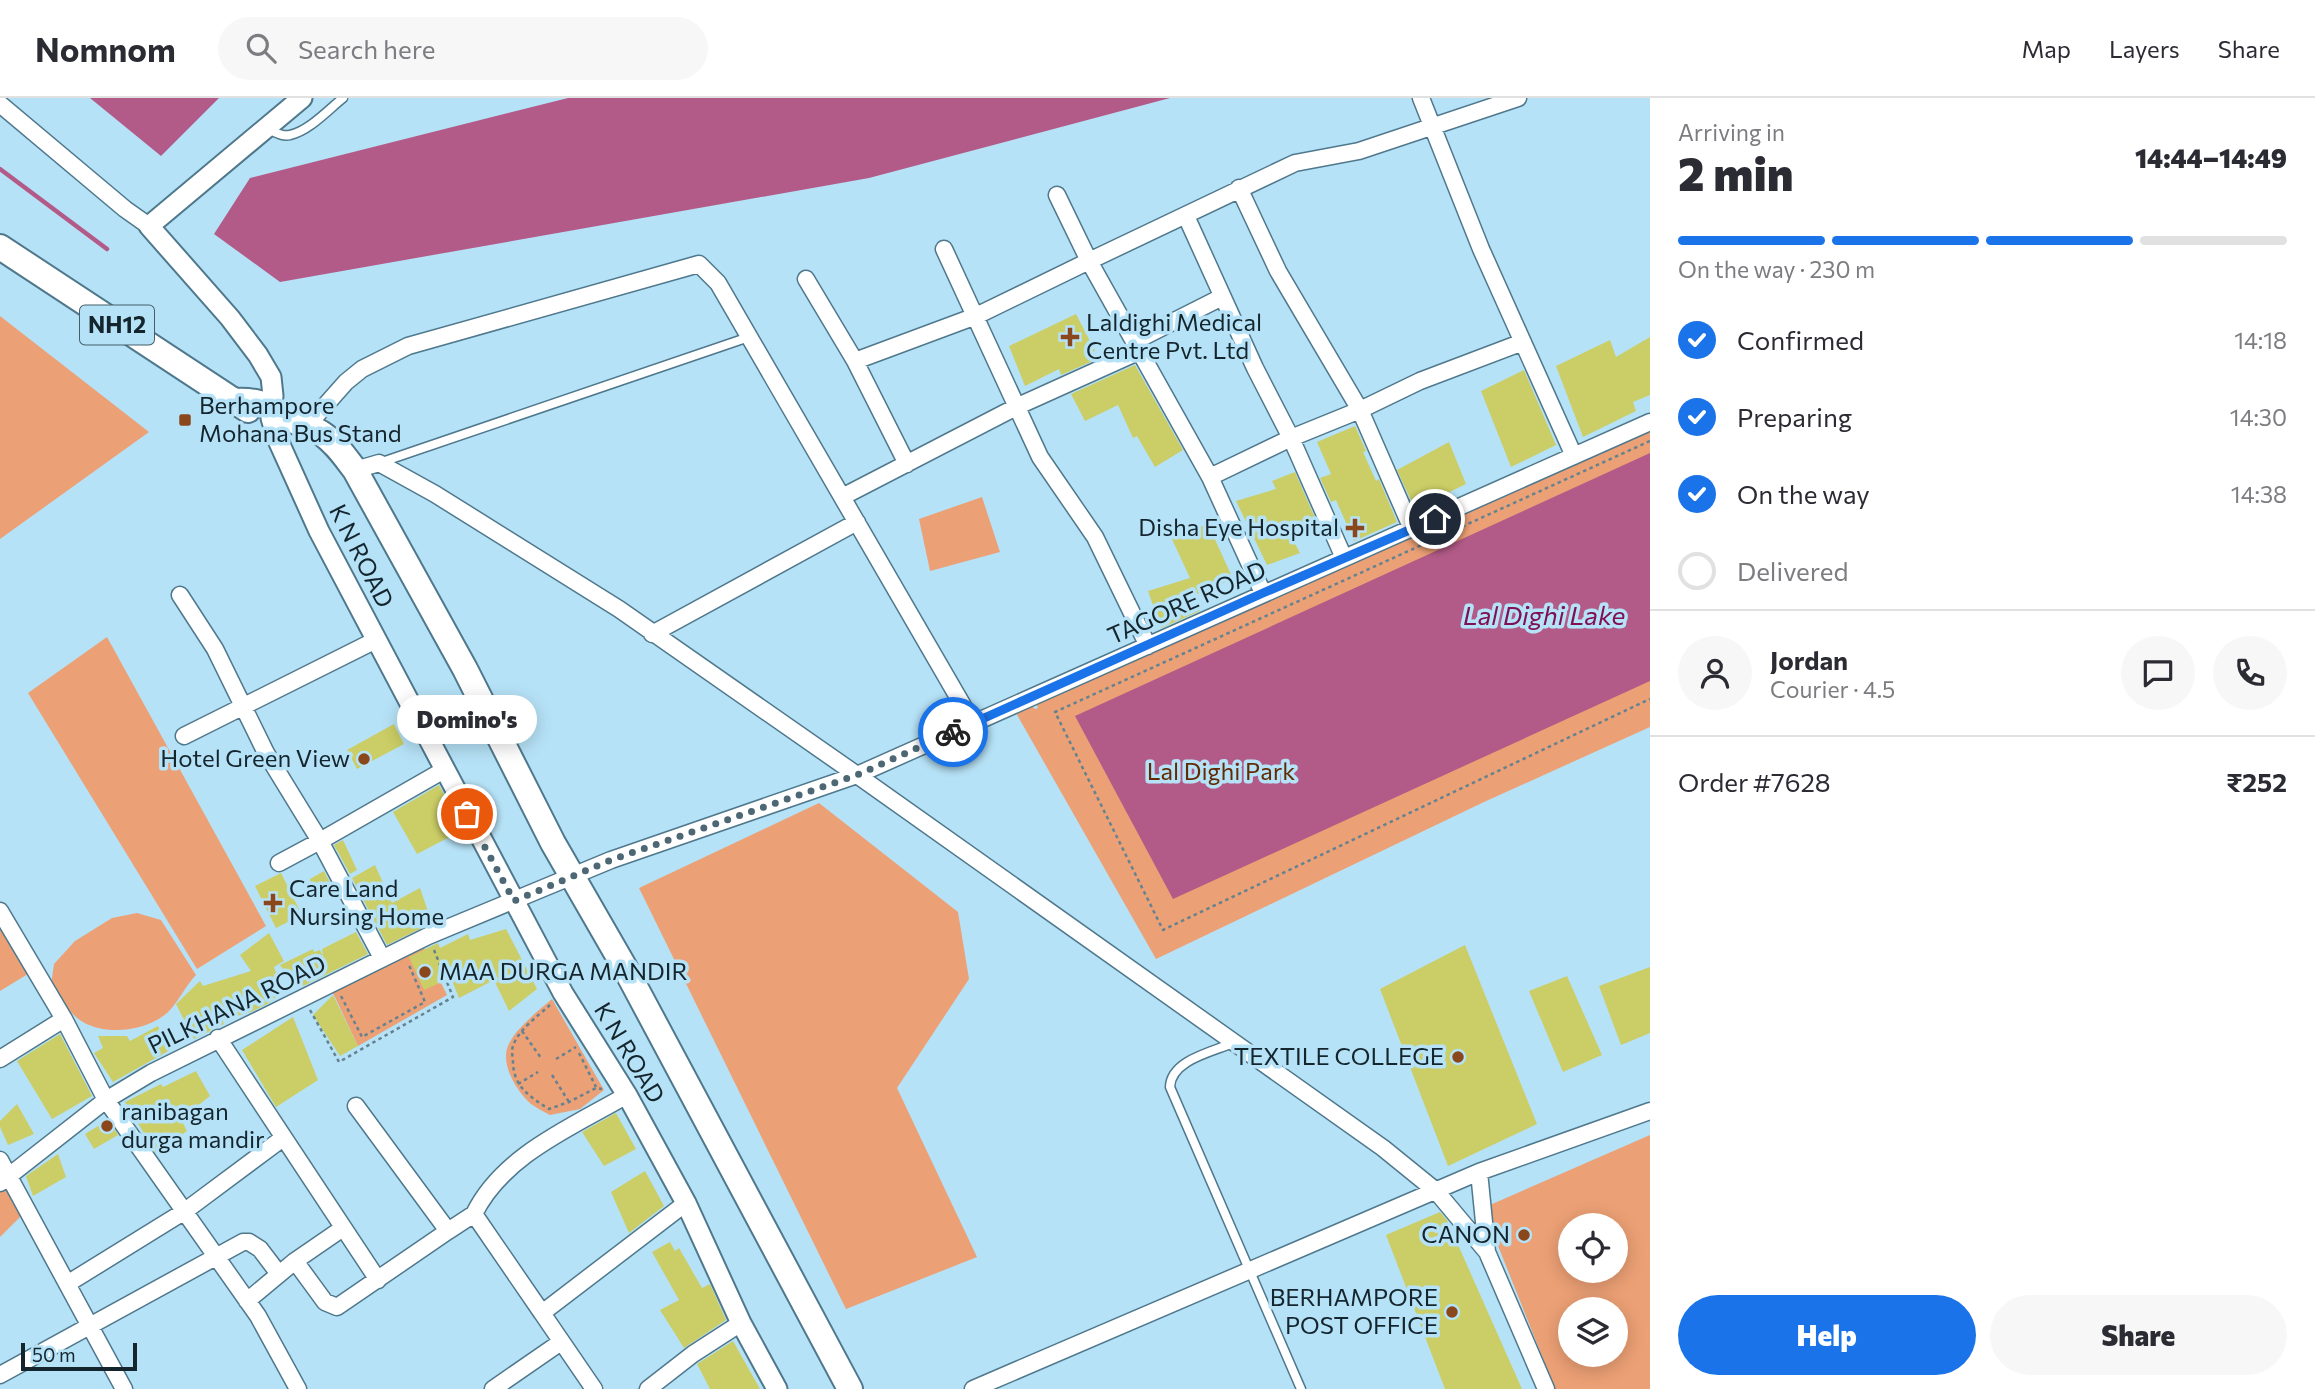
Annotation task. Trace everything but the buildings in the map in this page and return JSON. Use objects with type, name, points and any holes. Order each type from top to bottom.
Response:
[{"type":"main road","name":"NH12","points":[[0,247],[234,401],[251,399],[324,434],[355,470],[465,669],[524,789],[625,968],[850,1389]]},
{"type":"street","points":[[0,104],[149,226],[302,98]]},
{"type":"street","points":[[1421,98],[1481,250],[1574,456]]},
{"type":"street","points":[[855,361],[976,316],[1295,163],[1359,151],[1518,98]]},
{"type":"street","points":[[1239,188],[1278,271],[1360,410],[1412,529]]},
{"type":"street","points":[[1057,195],[1089,261],[1210,477],[1263,593]]},
{"type":"street","points":[[1186,216],[1291,438],[1344,558]]},
{"type":"street","name":"K N ROAD","points":[[149,226],[230,318],[271,377],[273,396],[286,418],[277,438],[319,531],[563,993],[627,1095],[686,1203],[741,1323],[777,1389]]},
{"type":"street","points":[[944,249],[1040,457],[1095,537],[1148,646]]},
{"type":"street","points":[[286,418],[346,382],[362,369],[408,346],[699,264],[718,283],[973,723]]},
{"type":"street","points":[[806,279],[855,361],[907,464]]},
{"type":"street","points":[[842,497],[1137,346],[1222,297]]},
{"type":"street","points":[[1210,477],[1420,381],[1523,342]]},
{"type":"street","name":"TAGORE ROAD","points":[[571,875],[857,775],[1650,422]]},
{"type":"street","points":[[355,470],[379,463],[618,609],[1383,1148],[1436,1191],[1487,1252],[1546,1389]]},
{"type":"street","points":[[652,634],[856,522]]},
{"type":"street","points":[[180,595],[215,649],[266,753],[390,961]]},
{"type":"street","points":[[184,736],[376,639]]},
{"type":"street","points":[[279,863],[444,770]]},
{"type":"street","name":"PILKHANA ROAD","points":[[4,1179],[106,1100],[150,1073],[303,998],[390,961],[428,936],[571,875]]},
{"type":"street","points":[[0,911],[64,1019],[106,1100],[247,1301],[298,1389]]},
{"type":"street","points":[[0,1059],[64,1019]]},
{"type":"street","points":[[218,1038],[378,1280]]},
{"type":"street","points":[[295,1261],[325,1302],[333,1307],[342,1306],[474,1214],[485,1194],[508,1169],[541,1146],[627,1095]]},
{"type":"street","points":[[356,1106],[449,1231]]},
{"type":"street","points":[[973,1389],[1479,1172],[1650,1111]]},
{"type":"street","points":[[67,1284],[185,1211],[283,1138]]},
{"type":"street","points":[[0,1160],[4,1179],[67,1284],[124,1389]]},
{"type":"street","points":[[1479,1172],[1487,1252]]},
{"type":"street","points":[[542,1314],[686,1203]]},
{"type":"street","points":[[474,1214],[593,1389]]},
{"type":"street","points":[[247,1301],[295,1261],[343,1228]]},
{"type":"street","points":[[0,1375],[243,1242],[249,1241],[260,1249],[279,1274]]},
{"type":"street","points":[[648,1389],[692,1354],[741,1323]]},
{"type":"street","points":[[493,1389],[561,1342]]},
{"type":"lane","points":[[268,128],[277,134],[290,135],[343,98]]},
{"type":"lane","points":[[379,463],[749,337]]},
{"type":"lane","points":[[1233,1043],[1176,1069],[1170,1079],[1170,1087],[1301,1389]]},
{"type":"path","points":[[1650,441],[1055,712],[1163,930],[1650,699]]},
{"type":"path","points":[[303,998],[339,1062],[453,997],[428,936]]},
{"type":"path","points":[[339,993],[362,1037],[425,1002],[407,961],[390,961]]},
{"type":"path","points":[[563,993],[522,1031],[512,1047],[513,1068],[518,1084],[532,1098],[549,1109],[596,1088],[627,1095]]},
{"type":"path","points":[[522,1031],[541,1058]]},
{"type":"path","points":[[556,1059],[575,1045],[596,1088]]},
{"type":"path","points":[[518,1084],[538,1072]]},
{"type":"path","points":[[552,1075],[569,1102]]},
{"type":"green space","points":[[0,316],[149,432],[0,539]]},
{"type":"green space","name":"Lal Dighi Lake","points":[[1650,429],[1650,727],[1484,802],[1156,959],[1016,713],[1031,705],[1035,709],[1038,708],[1036,703]]},
{"type":"green space","points":[[982,497],[1000,552],[930,571],[919,519]]},
{"type":"green space","points":[[107,637],[266,926],[197,969],[28,693]]},
{"type":"green space","points":[[819,803],[958,912],[969,979],[897,1088],[977,1257],[846,1309],[639,888]]},
{"type":"green space","points":[[0,902],[41,966],[0,991]]},
{"type":"green space","points":[[137,913],[161,920],[196,975],[162,1017],[141,1027],[129,1029],[93,1027],[74,1015],[51,985],[54,964],[75,941],[112,918]]},
{"type":"green space","points":[[423,946],[447,995],[358,1046],[333,993]]},
{"type":"green space","points":[[552,999],[604,1090],[580,1109],[550,1115],[531,1104],[521,1093],[508,1070],[506,1053],[516,1033]]},
{"type":"green space","points":[[1650,1135],[1650,1389],[1555,1389],[1483,1208]]},
{"type":"green space","points":[[8,1182],[26,1211],[0,1237],[0,1191]]},
{"type":"water","points":[[90,98],[219,98],[161,156]]},
{"type":"water","points":[[568,98],[1170,98],[869,178],[280,282],[214,234],[250,178]]},
{"type":"water","name":"Lal Dighi Lake","points":[[1650,453],[1650,681],[1173,899],[1075,716]]},
{"type":"waterway","points":[[0,169],[107,249]]},
{"type":"way so far","points":[[467,814],[514,901],[611,860],[857,775],[953,732]]},
{"type":"place","name":"Laldighi Medical Centre Pvt. Ltd","points":[[1070,337]]},
{"type":"place","name":"Berhampore Mohana Bus Stand","points":[[185,420]]},
{"type":"place","name":"Disha Eye Hospital","points":[[1355,528]]},
{"type":"place","name":"Hotel Green View","points":[[364,759]]},
{"type":"place","name":"Domino's","points":[[467,814]]},
{"type":"place","name":"Care Land Nursing Home","points":[[273,903]]},
{"type":"place","name":"MAA DURGA MANDIR","points":[[425,972]]},
{"type":"place","name":"TEXTILE COLLEGE","points":[[1458,1057]]},
{"type":"place","name":"ranibagan durga mandir","points":[[107,1126]]},
{"type":"place","name":"CANON","points":[[1524,1235]]},
{"type":"place","name":"BERHAMPORE POST OFFICE","points":[[1452,1312]]},
{"type":"route","points":[[953,732],[1435,519]]},
{"type":"park label","name":"Lal Dighi Park","points":[[1221,772]]}]
